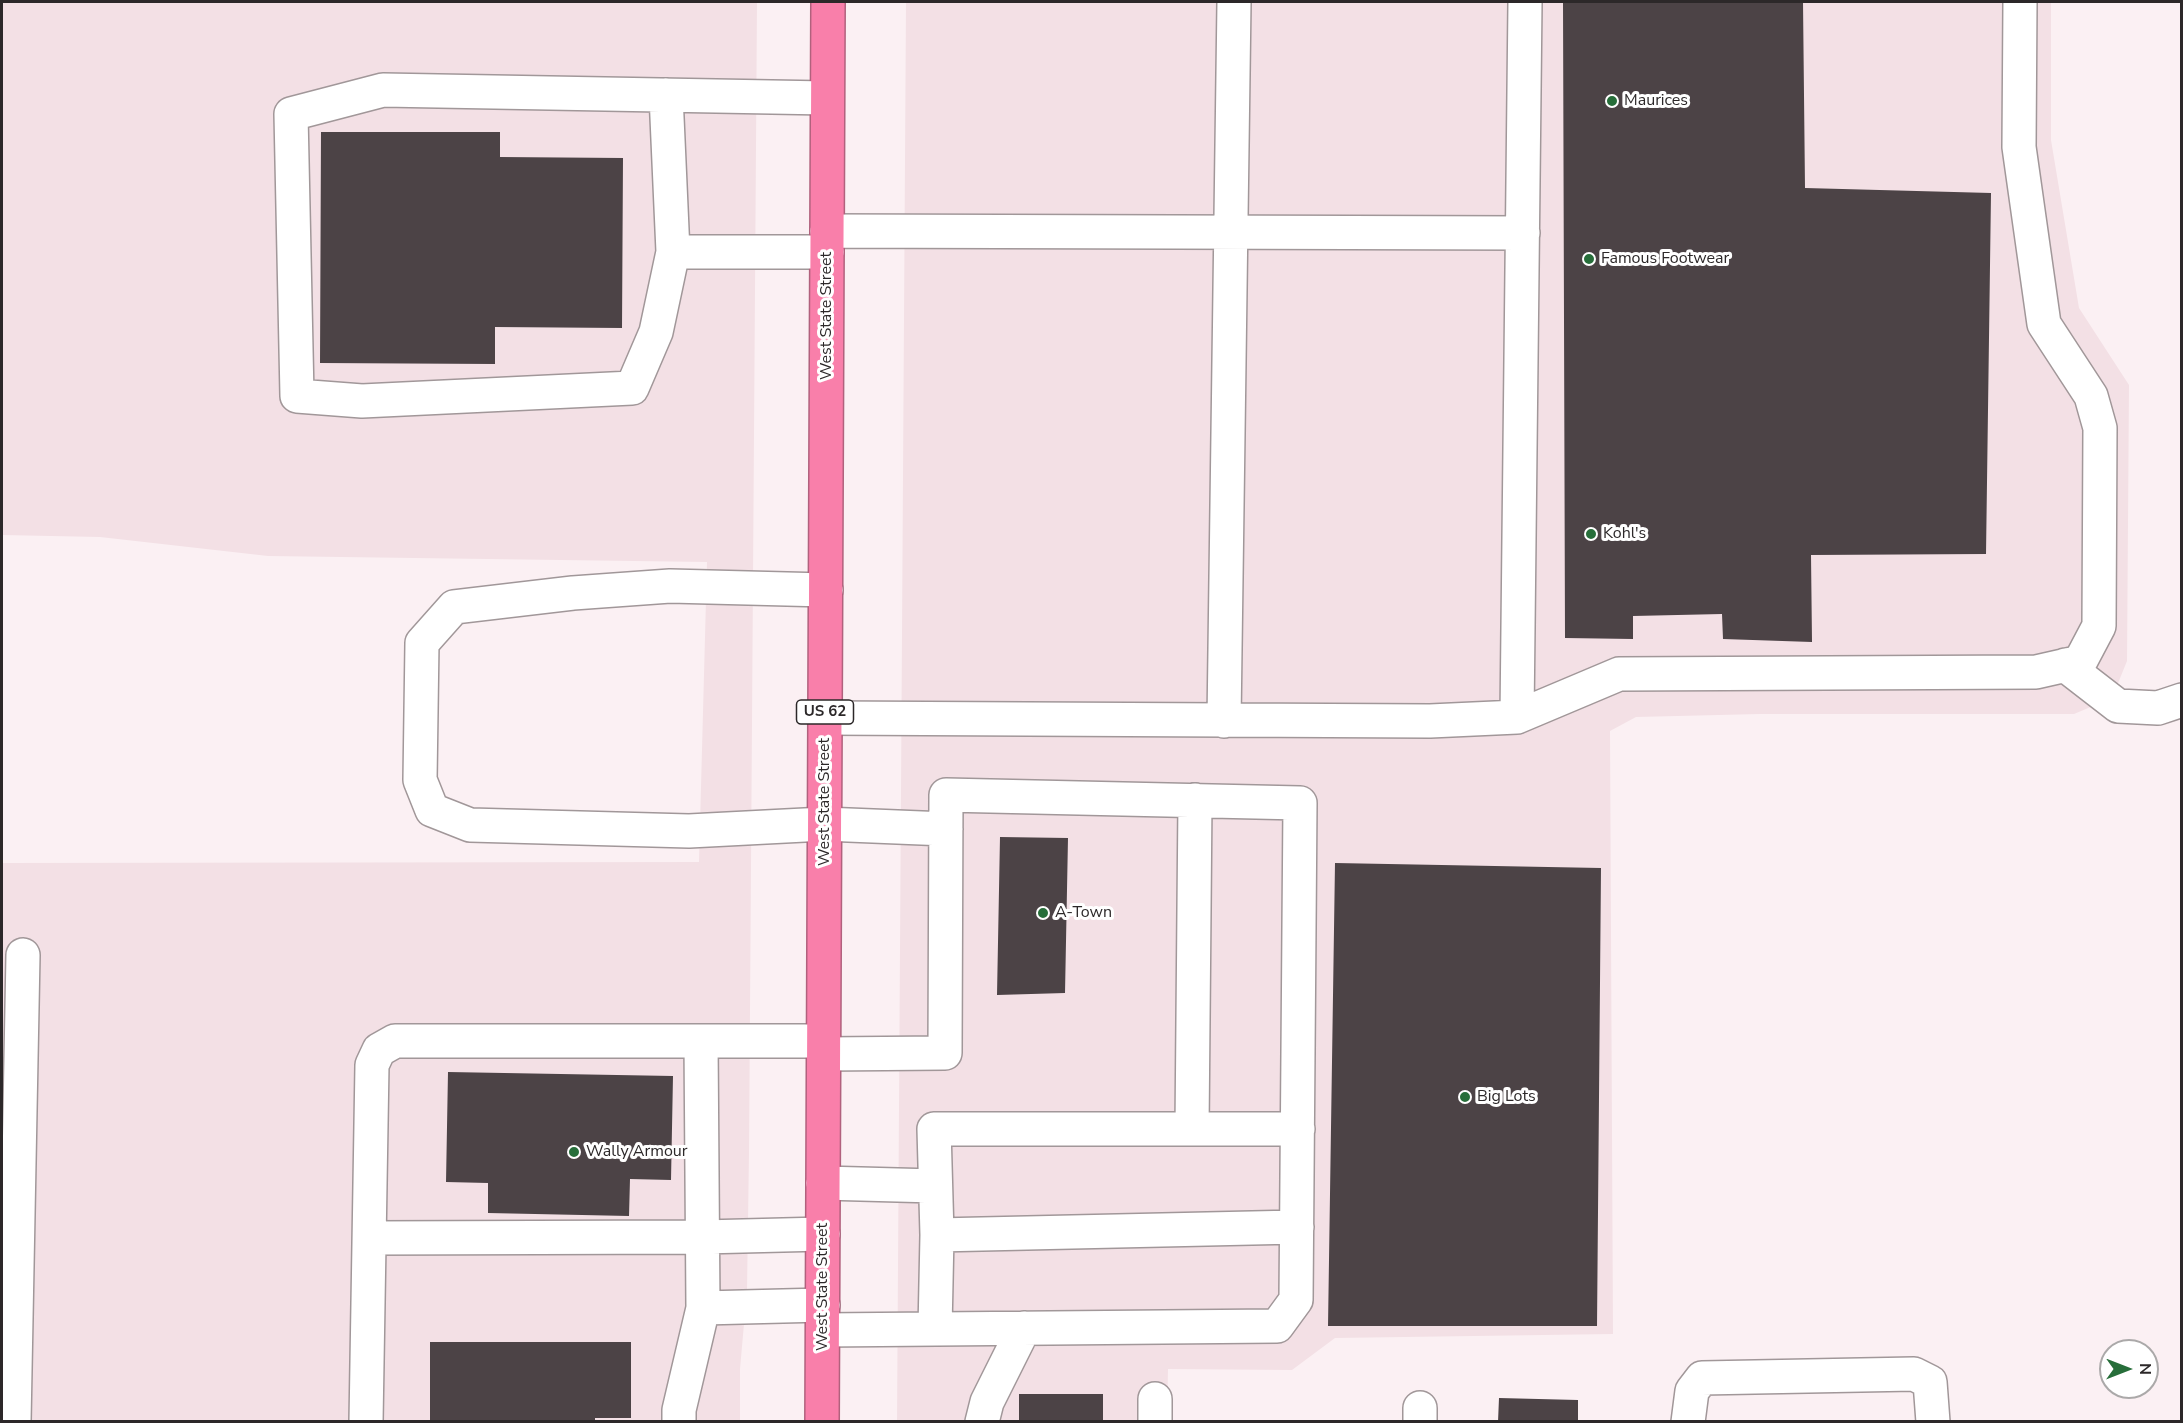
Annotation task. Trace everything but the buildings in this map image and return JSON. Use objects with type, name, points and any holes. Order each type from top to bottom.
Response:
[{"type":"highway","name":"West State Street","points":[[822,1422],[828,2]]},
{"type":"lane","points":[[1224,721],[1234,2]]},
{"type":"lane","points":[[1517,717],[1525,2]]},
{"type":"lane","points":[[825,718],[1430,721],[1517,717],[1619,674],[2036,672],[2080,662],[2099,626],[2100,428],[2091,396],[2044,324],[2019,147],[2020,2]]},
{"type":"lane","points":[[666,95],[673,252],[656,332],[632,388],[362,401],[297,396],[291,114],[383,90],[666,95],[827,98]]},
{"type":"lane","points":[[673,252],[827,242],[1232,232],[1523,233]]},
{"type":"lane","points":[[826,590],[670,586],[454,607],[422,643],[420,780],[432,810],[470,825],[689,831],[824,824],[946,829]]},
{"type":"lane","points":[[2065,665],[2118,706],[2158,708],[2181,700]]},
{"type":"lane","points":[[366,1422],[372,1065],[379,1050],[394,1041],[701,1041],[945,1053],[946,795],[1300,803],[1296,1300],[1276,1326],[935,1329],[703,1308]]},
{"type":"lane","points":[[1192,1129],[1195,800]]},
{"type":"lane","points":[[14,1422],[23,955]]},
{"type":"lane","points":[[679,1422],[679,1410],[703,1308],[701,1041]]},
{"type":"lane","points":[[935,1329],[937,1235],[934,1129],[1298,1129]]},
{"type":"lane","points":[[823,1183],[936,1186]]},
{"type":"lane","points":[[937,1235],[1297,1227]]},
{"type":"lane","points":[[370,1238],[703,1237],[823,1234]]},
{"type":"lane","points":[[982,1422],[987,1402],[1024,1328]]},
{"type":"lane","points":[[1688,1422],[1692,1391],[1702,1378],[1914,1374],[1930,1382],[1933,1422]]},
{"type":"shaded area","points":[[2,2],[757,2],[749,1153],[747,1290],[740,1369],[740,1421],[2,1421],[2,863],[699,862],[707,562],[268,556],[100,537],[2,535]]},
{"type":"shaded area","points":[[906,2],[2051,2],[2051,140],[2079,308],[2129,385],[2127,661],[2112,698],[2074,714],[1760,714],[1636,717],[1610,731],[1613,1334],[1335,1338],[1292,1370],[1168,1369],[1167,1421],[897,1422]]},
{"type":"place","name":"Maurices","points":[[1612,101]]},
{"type":"place","name":"Famous Footwear","points":[[1589,259]]},
{"type":"place","name":"Kohl's","points":[[1591,534]]},
{"type":"place","name":"A-Town","points":[[1043,913]]},
{"type":"place","name":"Big Lots","points":[[1465,1097]]},
{"type":"place","name":"Wally Armour","points":[[574,1152]]}]
